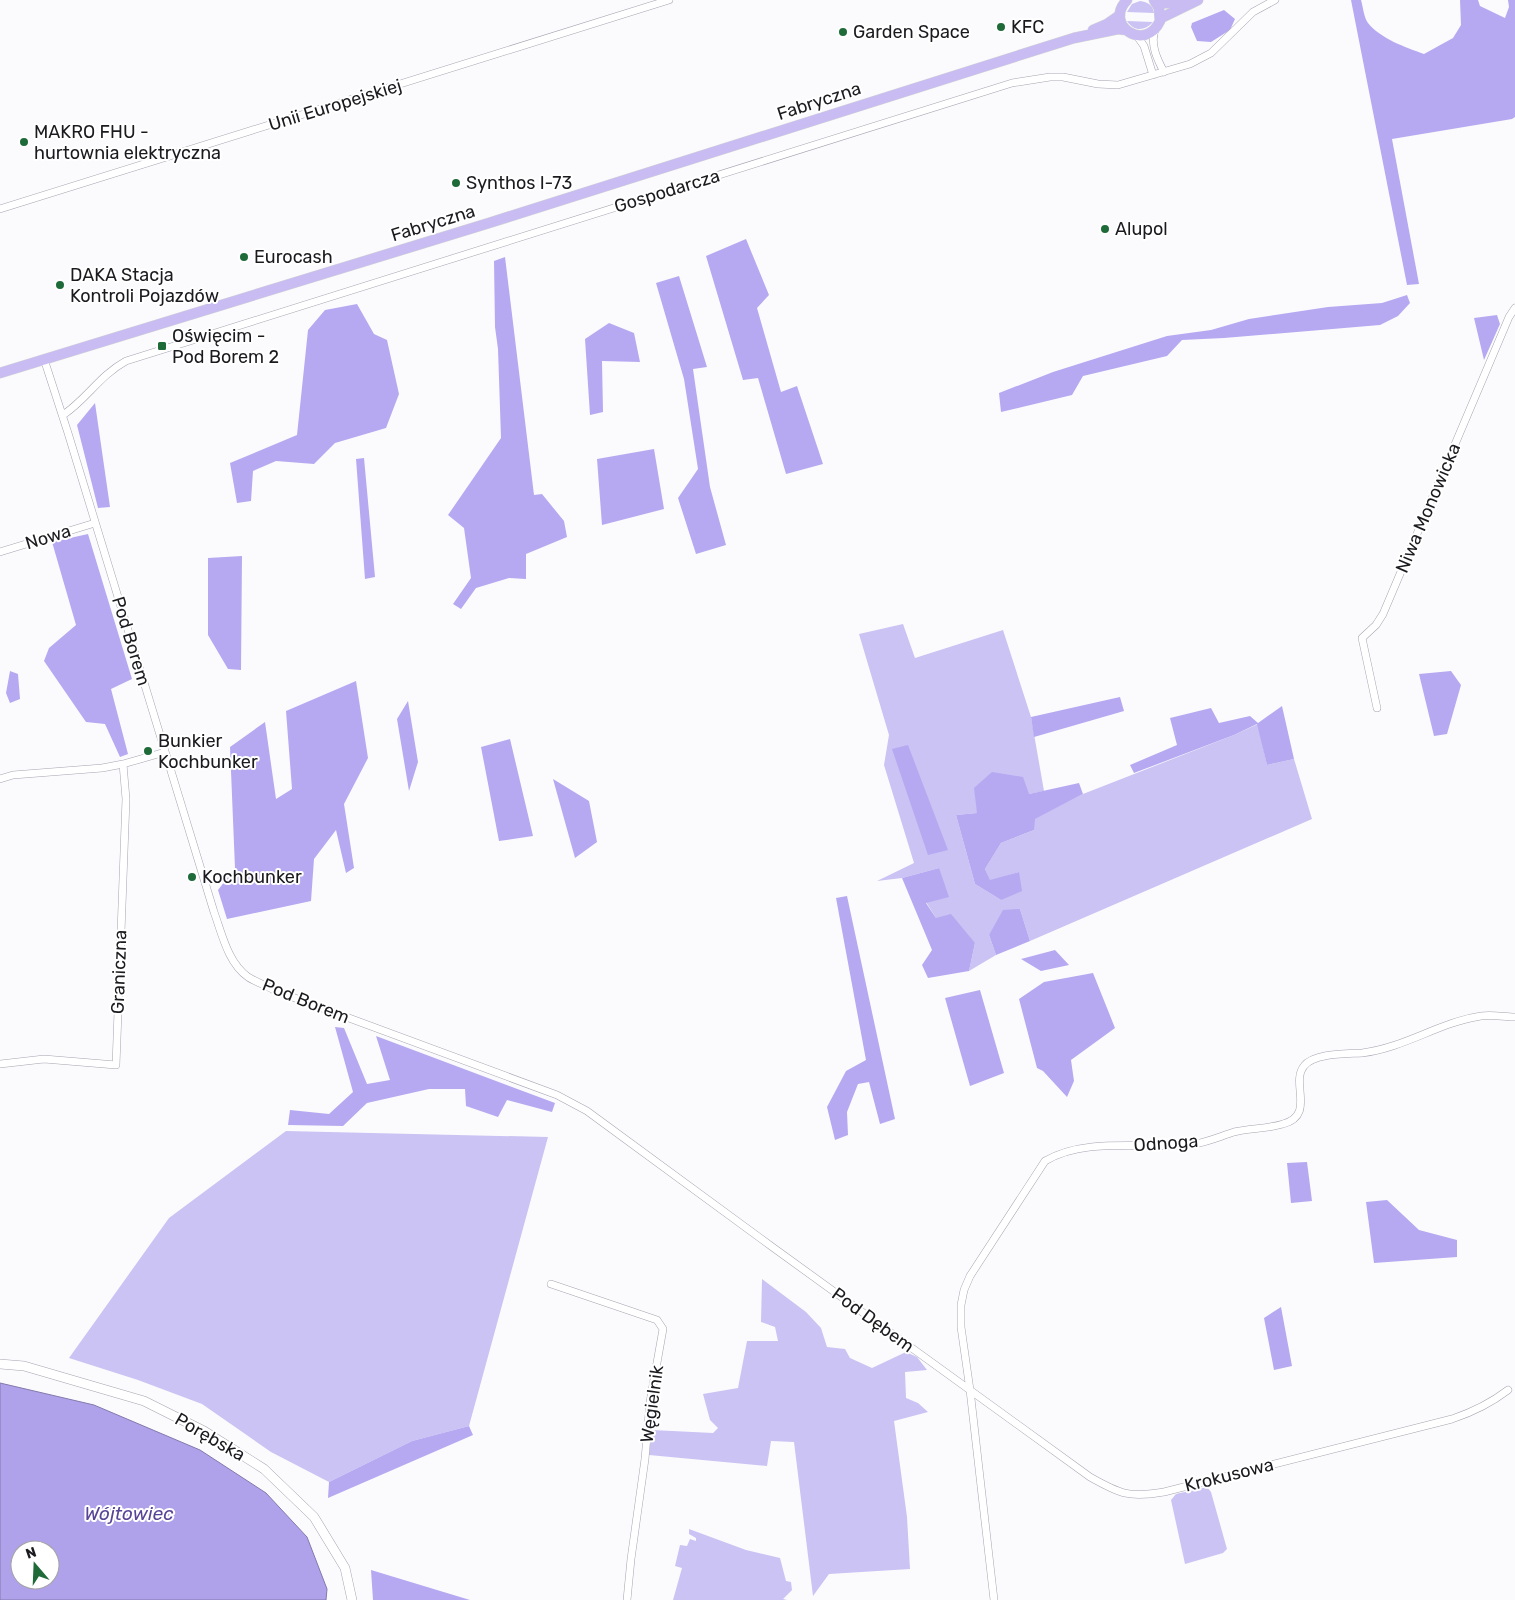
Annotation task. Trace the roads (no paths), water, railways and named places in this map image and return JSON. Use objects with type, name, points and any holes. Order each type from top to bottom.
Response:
[{"type":"main road","points":[[1127,0],[1122,6],[1121,22],[1126,30],[1137,36],[1147,35],[1155,30],[1161,18],[1198,0]]},
{"type":"main road","points":[[1161,18],[1156,2],[1194,0]]},
{"type":"main road","name":"Fabryczna","points":[[0,373],[489,223],[1074,38],[1107,24],[1120,14]]},
{"type":"main road","name":"Fabryczna","points":[[1074,38],[1118,29],[1126,30]]},
{"type":"street","name":"Unii Europejskiej","points":[[0,210],[669,0]]},
{"type":"street","name":"Gospodarcza","points":[[63,415],[85,396],[103,376],[126,361],[1012,83],[1050,77],[1063,77],[1098,84],[1118,85],[1190,64],[1210,53],[1253,12],[1275,0]]},
{"type":"street","points":[[1155,30],[1153,42],[1164,72]]},
{"type":"street","points":[[1137,36],[1144,46],[1153,75]]},
{"type":"street","name":"Niwa Monowicka","points":[[1377,708],[1362,638],[1376,625],[1383,614],[1509,317],[1515,308]]},
{"type":"street","name":"Pod Borem","points":[[44,359],[63,415],[217,921],[227,948],[237,966],[248,976],[276,991],[557,1095],[587,1111],[605,1126]]},
{"type":"street","name":"Nowa","points":[[0,552],[95,522]]},
{"type":"street","points":[[0,779],[14,775],[102,768],[165,752]]},
{"type":"street","name":"Graniczna","points":[[0,1064],[44,1059],[116,1065],[126,799],[122,764]]},
{"type":"street","name":"Odnoga","points":[[970,1390],[961,1327],[961,1305],[964,1290],[970,1276],[1046,1161],[1057,1154],[1081,1148],[1194,1144],[1236,1132],[1284,1124],[1295,1118],[1300,1110],[1300,1074],[1304,1066],[1311,1060],[1320,1057],[1372,1052],[1388,1048],[1464,1020],[1481,1016],[1515,1017]]},
{"type":"street","name":"Pod Dębem","points":[[605,1126],[970,1390]]},
{"type":"street","name":"Węgielnik","points":[[551,1284],[657,1320],[664,1329],[650,1402],[644,1466],[630,1559],[627,1600]]},
{"type":"street","name":"Porębska","points":[[0,1364],[24,1366],[144,1401],[204,1430],[264,1469],[314,1517],[345,1568],[352,1600]]},
{"type":"street","points":[[970,1390],[994,1600]]},
{"type":"street","name":"Krokusowa","points":[[970,1390],[1090,1477],[1117,1492],[1132,1495],[1164,1492],[1452,1419],[1493,1402],[1508,1390]]},
{"type":"water","name":"Wójtowiec","points":[[0,1383],[94,1405],[200,1450],[266,1493],[307,1537],[327,1589],[326,1600],[0,1600]]},
{"type":"place","name":"KFC","points":[[1001,27]]},
{"type":"place","name":"Garden Space","points":[[843,32]]},
{"type":"place","name":"MAKRO FHU - hurtownia elektryczna","points":[[24,142]]},
{"type":"place","name":"Synthos I-73","points":[[456,183]]},
{"type":"place","name":"Alupol","points":[[1105,229]]},
{"type":"place","name":"Eurocash","points":[[244,257]]},
{"type":"place","name":"DAKA Stacja Kontroli Pojazdów","points":[[60,285]]},
{"type":"place","name":"Oświęcim - Pod Borem 2","points":[[162,346]]},
{"type":"place","name":"Bunkier Kochbunker","points":[[148,751]]},
{"type":"place","name":"Kochbunker","points":[[192,877]]}]
